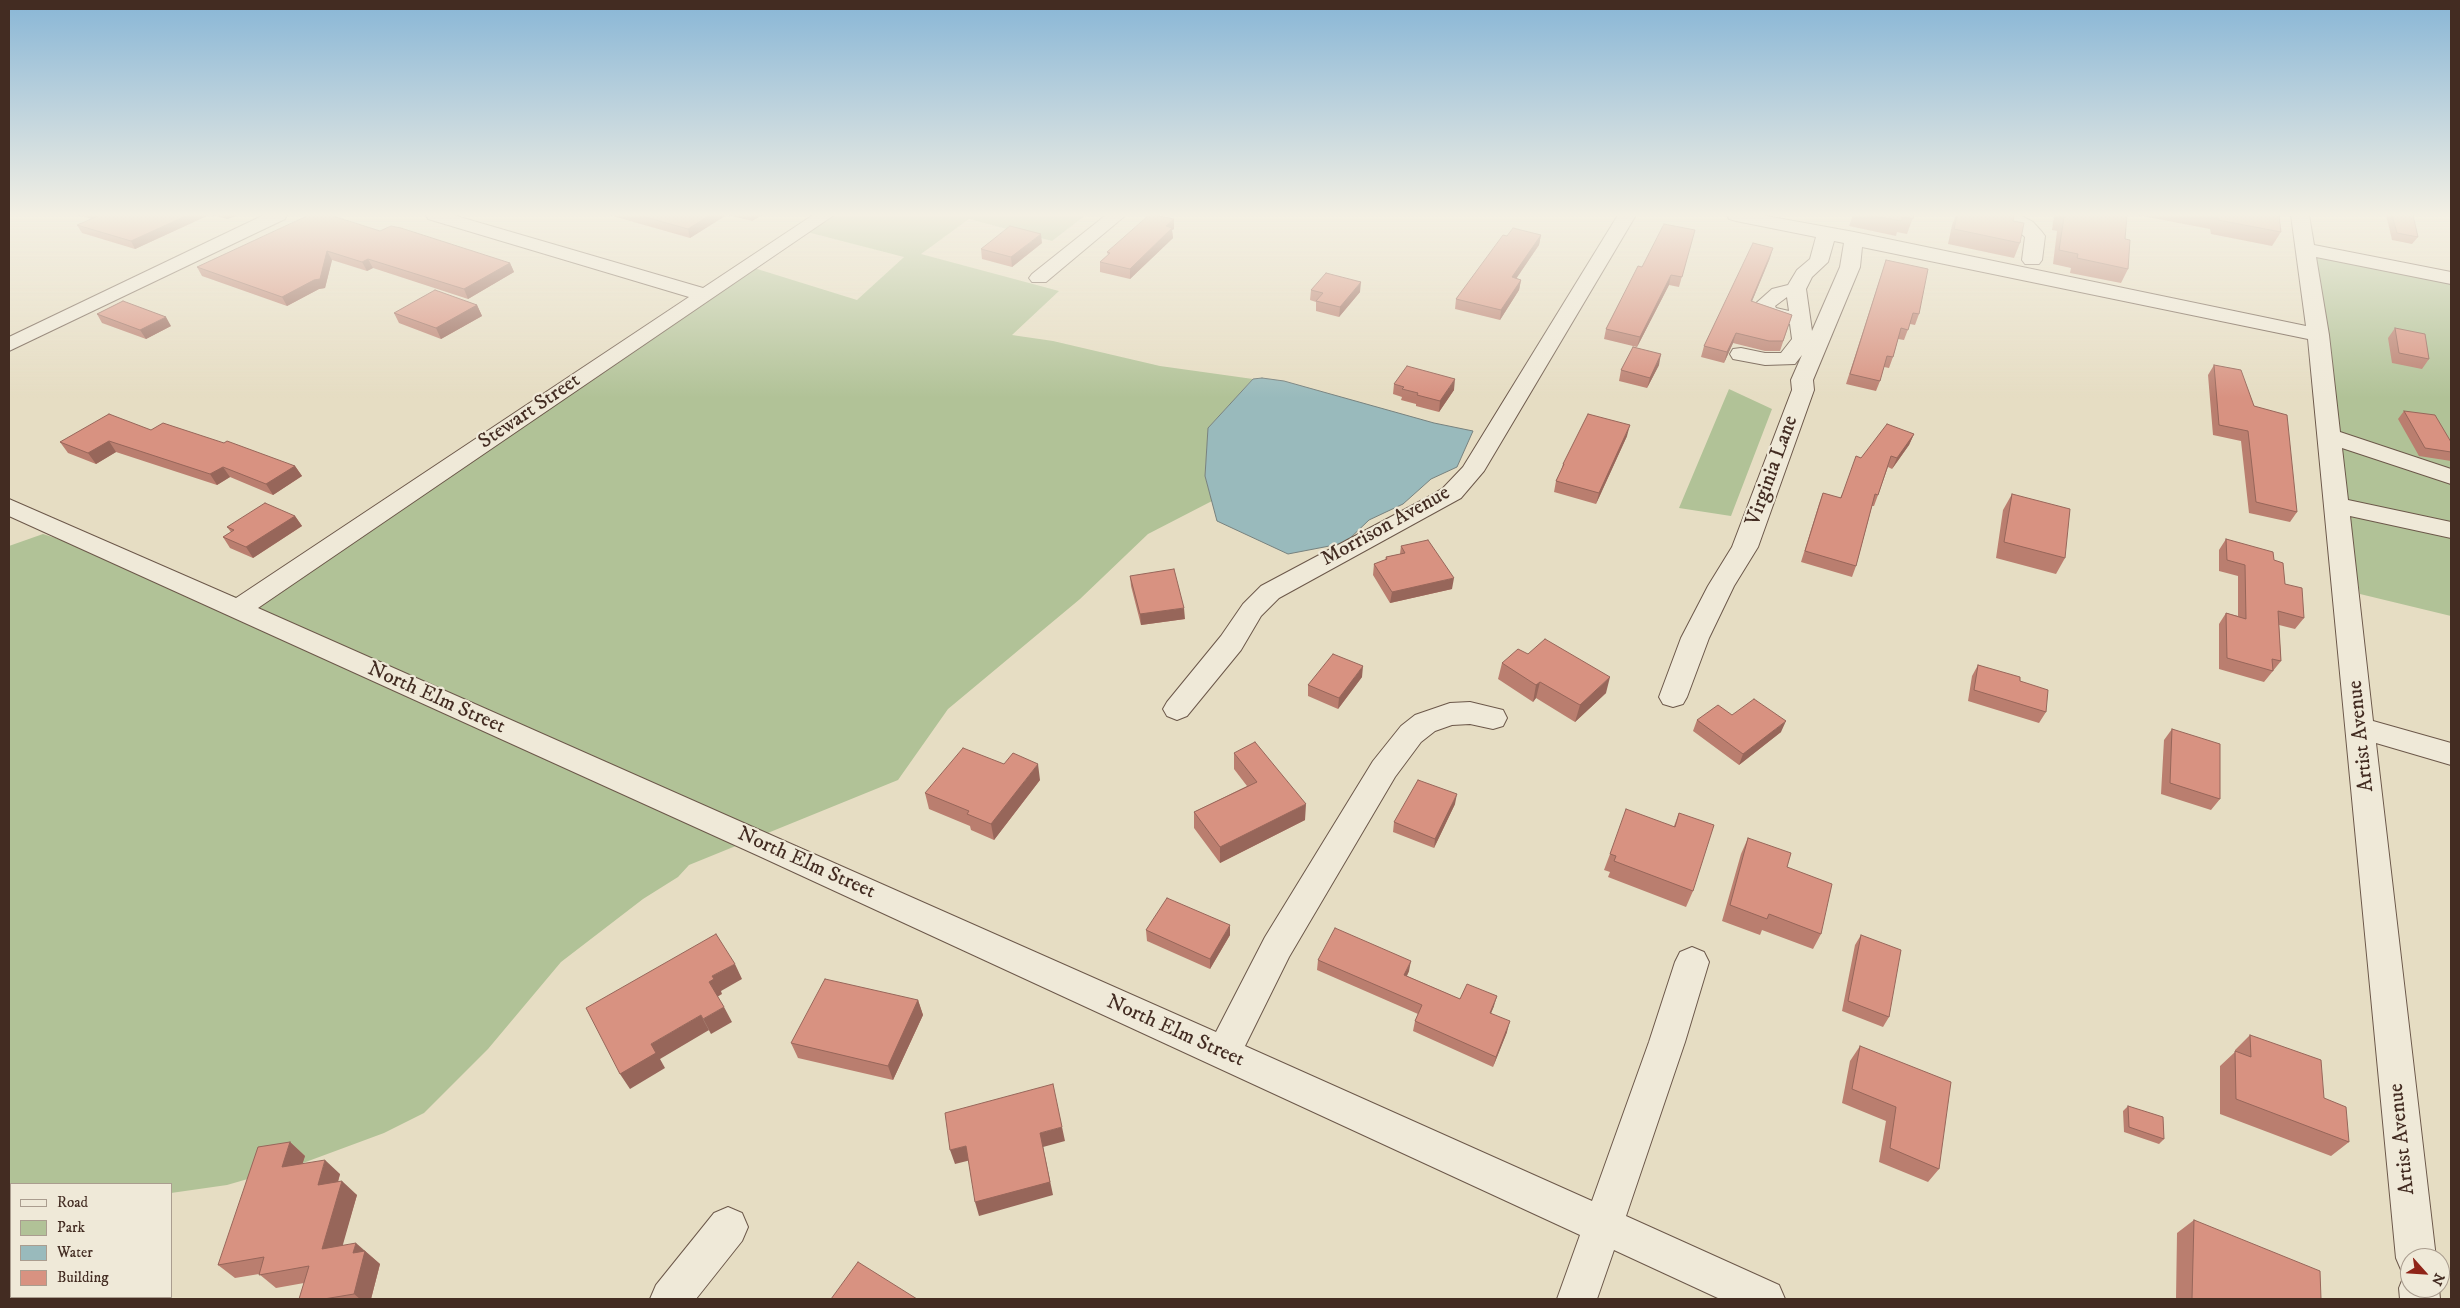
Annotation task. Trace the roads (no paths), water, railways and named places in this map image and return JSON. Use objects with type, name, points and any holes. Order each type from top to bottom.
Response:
[{"type":"street","points":[[9,345],[151,276]]},
{"type":"street","points":[[642,276],[705,295]]},
{"type":"street","name":"Stewart Street","points":[[236,610],[733,276]]},
{"type":"street","name":"Morrison Avenue","points":[[1177,709],[1231,642],[1252,610],[1270,592],[1452,493],[1472,471],[1590,276]]},
{"type":"street","points":[[1741,354],[1765,359],[1787,359],[1803,340],[1796,289],[1803,276]]},
{"type":"street","name":"Virginia Lane","points":[[1673,697],[1695,638],[1721,586],[1745,547],[1804,390],[1802,380],[1846,276]]},
{"type":"street","points":[[2036,276],[2318,335]]},
{"type":"street","name":"Artist Avenue","points":[[2309,276],[2318,335],[2361,728],[2415,1248]]},
{"type":"street","points":[[1796,289],[1779,293],[1764,305],[1769,312],[1801,320]]},
{"type":"street","points":[[2329,436],[2451,477]]},
{"type":"street","points":[[2336,505],[2451,530]]},
{"type":"street","name":"North Elm Street","points":[[9,507],[770,847],[1765,1299]]},
{"type":"street","points":[[1223,1054],[1277,947],[1369,793],[1405,741],[1425,723],[1450,714],[1470,713],[1493,718]]},
{"type":"street","points":[[2361,728],[2451,754]]},
{"type":"street","points":[[1577,1299],[1667,1042],[1692,962]]},
{"type":"street","points":[[670,1299],[728,1227]]},
{"type":"water","points":[[1262,378],[1284,381],[1434,423],[1473,431],[1457,467],[1431,479],[1403,504],[1369,520],[1345,543],[1288,554],[1217,521],[1205,476],[1208,428],[1253,379]]}]
